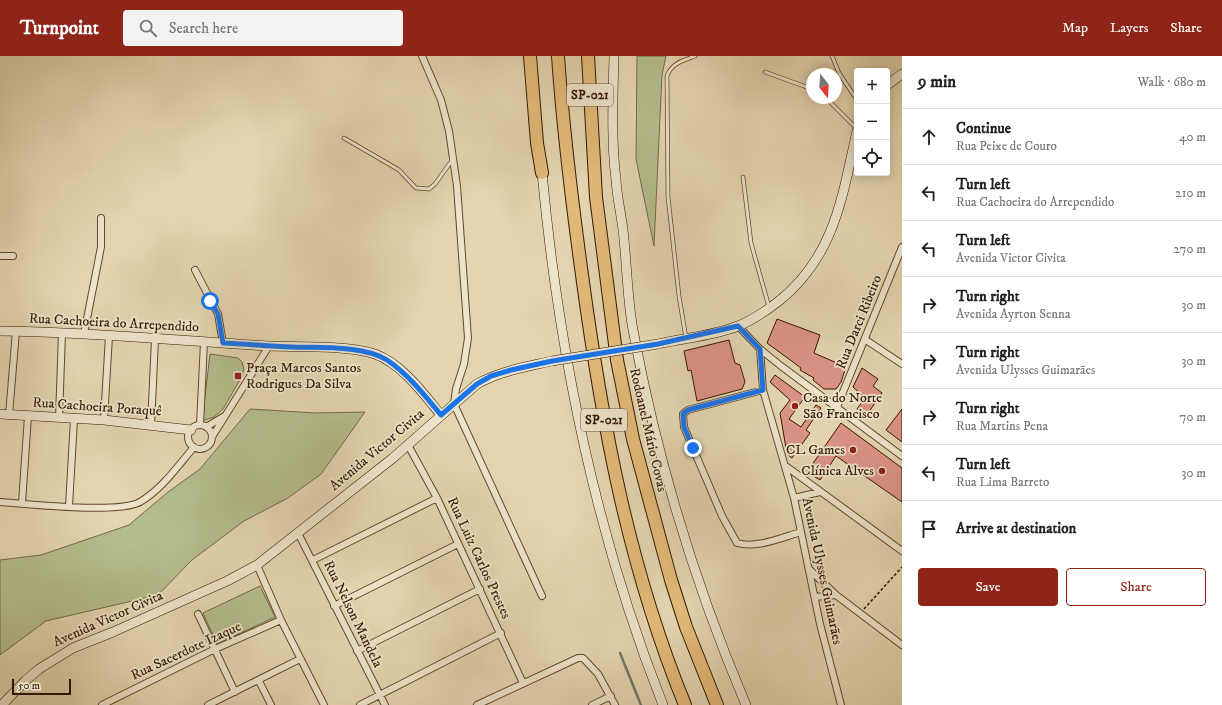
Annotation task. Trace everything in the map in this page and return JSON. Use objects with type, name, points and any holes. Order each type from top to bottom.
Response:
[{"type":"highway","points":[[530,56],[537,143],[542,173]]},
{"type":"highway","points":[[538,56],[543,142],[542,173]]},
{"type":"highway","name":"SP-021","points":[[558,56],[565,141],[594,364],[608,443],[646,597],[662,647],[685,705]]},
{"type":"highway","name":"Rodoanel Mário Covas","points":[[588,56],[596,197],[617,360],[633,439],[671,580],[686,626],[717,704]]},
{"type":"main road","points":[[614,56],[613,115],[615,179],[623,229],[634,336],[653,426],[678,519],[708,609],[746,705]]},
{"type":"main road","points":[[890,83],[902,74]]},
{"type":"main road","name":"Avenida Victor Civita","points":[[2,705],[24,681],[39,669],[73,648],[227,582],[257,565],[408,445],[477,384],[491,376],[552,361],[658,344],[738,326],[769,308],[792,290],[810,269],[826,244],[839,211],[855,140]]},
{"type":"main road","points":[[542,173],[548,232],[562,321],[588,462],[620,582],[663,705]]},
{"type":"main road","name":"Rua Cachoeira do Arrependido","points":[[0,331],[84,334],[269,346],[346,349],[373,354],[387,360],[399,370],[421,391],[441,415]]},
{"type":"main road","name":"Rua Cachoeira Poraquê","points":[[4,415],[104,420],[191,430]]},
{"type":"street","points":[[422,56],[441,100],[450,131],[454,158],[468,338],[464,364],[456,389],[454,404],[542,596]]},
{"type":"street","points":[[84,334],[101,247],[101,218]]},
{"type":"street","name":"Rua Darci Ribeiro","points":[[837,407],[866,340],[902,247]]},
{"type":"street","points":[[0,256],[13,256]]},
{"type":"street","points":[[195,270],[218,314],[223,343]]},
{"type":"street","points":[[738,326],[760,349],[902,456]]},
{"type":"street","points":[[4,415],[16,331]]},
{"type":"street","points":[[59,418],[62,333]]},
{"type":"street","points":[[104,420],[109,336]]},
{"type":"street","points":[[152,425],[155,339]]},
{"type":"street","points":[[866,340],[902,364]]},
{"type":"street","points":[[203,426],[204,342]]},
{"type":"street","points":[[194,447],[204,448],[210,444],[212,437],[224,416],[269,346]]},
{"type":"street","name":"Avenida Ulysses Guimarães","points":[[760,349],[763,390],[794,498],[820,624],[841,705]]},
{"type":"street","points":[[763,390],[688,410],[683,414],[684,427],[737,543],[744,545],[801,532]]},
{"type":"street","points":[[22,503],[28,416]]},
{"type":"street","points":[[194,447],[189,439],[191,430],[224,416]]},
{"type":"street","points":[[69,506],[74,419]]},
{"type":"street","points":[[203,426],[210,431],[212,437]]},
{"type":"street","name":"Rua Luiz Carlos Prestes","points":[[408,445],[437,498],[523,683]]},
{"type":"street","points":[[0,502],[120,508],[140,502],[169,476],[194,447]]},
{"type":"street","points":[[786,467],[902,550]]},
{"type":"street","points":[[794,498],[820,492]]},
{"type":"street","points":[[313,560],[437,498]]},
{"type":"street","name":"Rua Nelson Mandela","points":[[298,533],[313,560],[356,651],[385,705]]},
{"type":"street","points":[[334,606],[458,544]]},
{"type":"street","points":[[257,565],[281,620],[324,705]]},
{"type":"street","points":[[809,569],[836,595],[902,643]]},
{"type":"street","points":[[356,651],[480,589]]},
{"type":"street","points":[[815,597],[836,595]]},
{"type":"street","points":[[198,614],[235,692]]},
{"type":"street","name":"Rua Sacerdote Izaque","points":[[102,705],[215,649],[281,620]]},
{"type":"street","points":[[360,705],[501,633]]},
{"type":"street","points":[[477,705],[578,658],[583,658],[598,674],[615,705]]},
{"type":"street","points":[[208,705],[222,702],[235,692],[300,659]]},
{"type":"street","points":[[259,680],[271,705]]},
{"type":"street","points":[[592,705],[611,696]]},
{"type":"lane","points":[[686,338],[678,288],[668,197],[667,76],[670,68],[676,63],[695,56]]},
{"type":"lane","points":[[832,56],[839,73],[854,96]]},
{"type":"lane","points":[[765,72],[806,87]]},
{"type":"lane","points":[[833,104],[854,127]]},
{"type":"lane","points":[[344,138],[398,170],[416,188],[428,189],[435,184],[454,158]]},
{"type":"lane","points":[[743,177],[751,243],[769,308]]},
{"type":"path","points":[[861,612],[902,567]]},
{"type":"green space","points":[[637,56],[666,56],[662,75],[654,246],[636,159]]},
{"type":"green space","points":[[210,354],[238,358],[242,362],[244,369],[241,378],[223,409],[214,417],[202,421]]},
{"type":"green space","points":[[250,409],[316,413],[365,412],[321,474],[288,498],[244,521],[192,560],[158,595],[46,621],[0,655],[0,560],[41,555],[129,525],[168,492],[200,469]]},
{"type":"green space","points":[[260,586],[275,617],[217,644],[203,613]]},
{"type":"building","points":[[777,319],[820,335],[814,353],[846,367],[841,382],[836,389],[824,389],[813,380],[814,378],[800,370],[801,368],[767,343]]},
{"type":"building","points":[[729,340],[735,363],[740,365],[745,382],[742,389],[697,401],[691,370],[688,371],[684,351]]},
{"type":"building","points":[[862,368],[878,379],[873,386],[882,393],[866,416],[857,409],[865,398],[853,387]]},
{"type":"building","points":[[775,375],[805,397],[789,419],[801,427],[816,405],[821,408],[806,430],[810,433],[792,458],[787,454],[780,413],[790,400],[770,382]]},
{"type":"building","points":[[902,409],[902,442],[886,430]]},
{"type":"building","points":[[841,423],[902,468],[902,502],[836,456],[820,480],[807,472]]},
{"type":"waterway","points":[[620,653],[641,705]]},
{"type":"place","name":"Praça Marcos Santos Rodrigues Da Silva","points":[[238,376]]},
{"type":"place","name":"Casa do Norte São Francisco","points":[[795,406]]},
{"type":"place","name":"CL Games","points":[[853,450]]},
{"type":"place","name":"Clínica Alves","points":[[882,471]]},
{"type":"route","points":[[210,301],[218,314],[223,343],[346,349],[373,354],[387,360],[399,370],[421,391],[441,415],[477,384],[491,376],[511,370],[552,361],[658,344],[729,330],[738,326],[760,349],[763,390],[700,406],[688,410],[683,414],[684,427],[693,448]]}]
